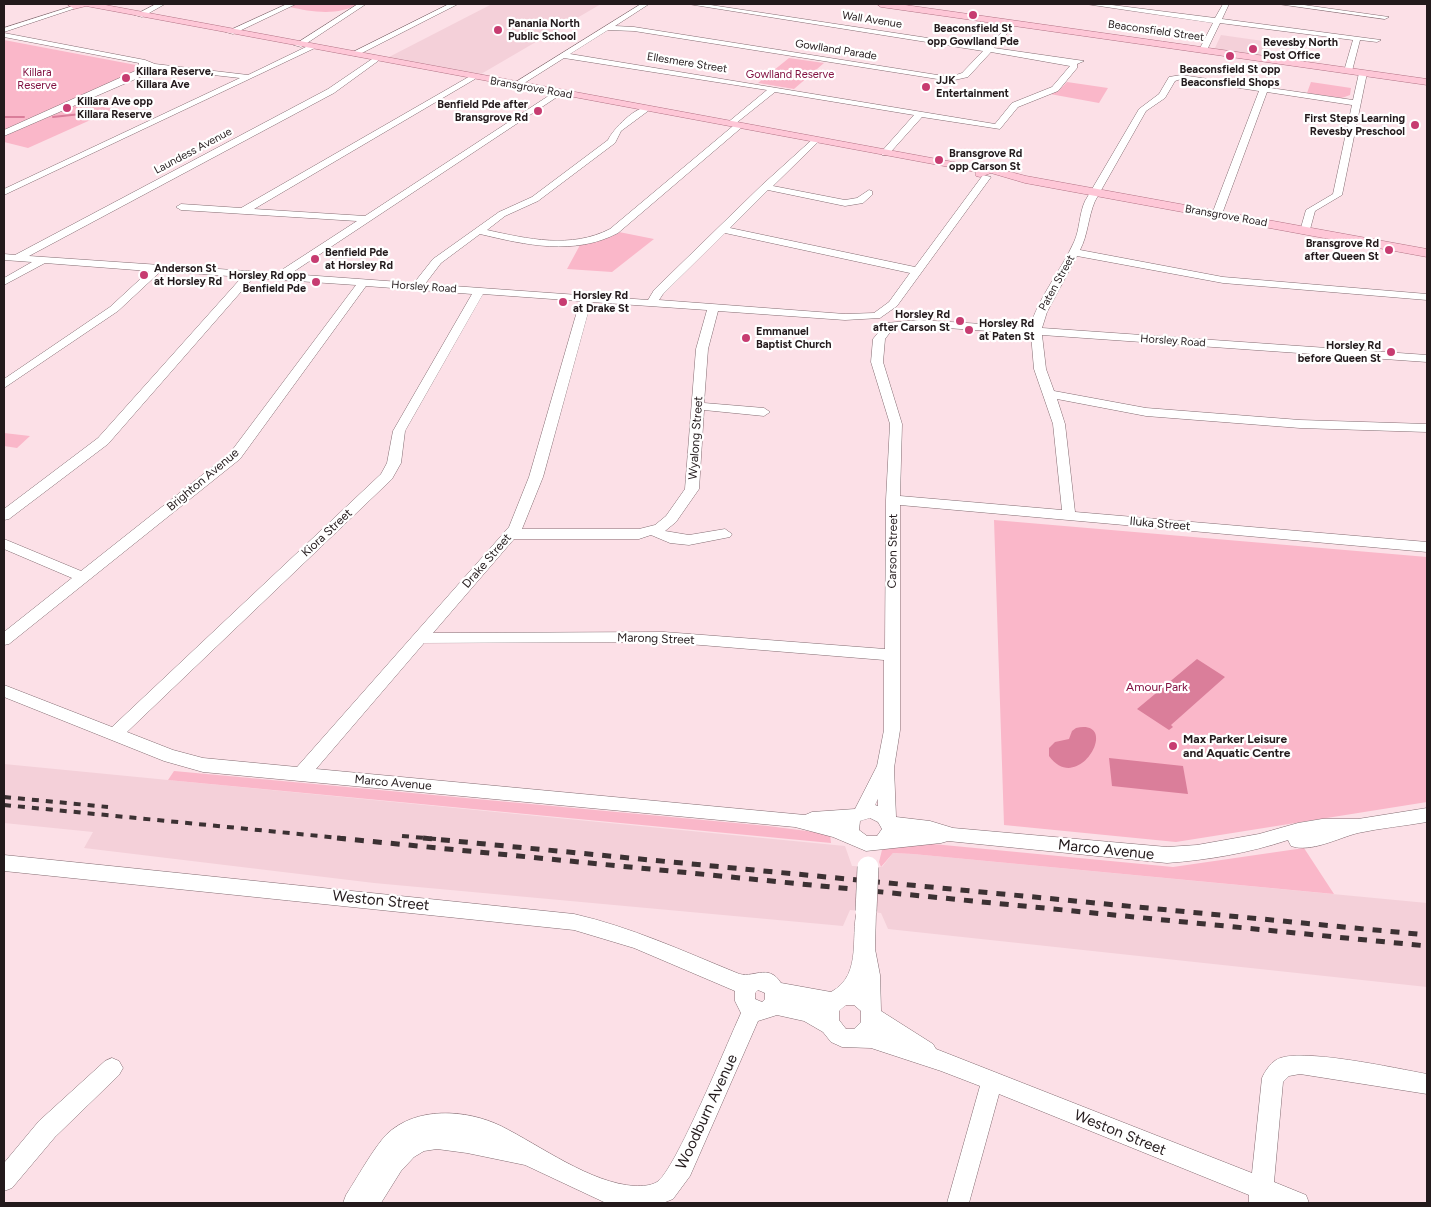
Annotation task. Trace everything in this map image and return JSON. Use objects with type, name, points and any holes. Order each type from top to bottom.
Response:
[{"type":"main road","name":"Beaconsfield Street","points":[[880,4],[1427,82]]},
{"type":"main road","name":"Bransgrove Road","points":[[76,5],[375,58],[988,174],[1025,179],[1427,253]]},
{"type":"street","points":[[139,15],[161,4]]},
{"type":"street","points":[[230,32],[292,4]]},
{"type":"street","points":[[298,45],[362,4]]},
{"type":"street","points":[[353,54],[454,4]]},
{"type":"street","points":[[515,85],[644,4]]},
{"type":"street","name":"Wall Avenue","points":[[692,4],[989,48]]},
{"type":"street","points":[[1090,4],[1377,40]]},
{"type":"street","points":[[1203,50],[1226,4]]},
{"type":"street","points":[[1282,4],[1385,17]]},
{"type":"street","points":[[4,30],[76,5]]},
{"type":"street","name":"Gowlland Parade","points":[[610,26],[945,78],[965,75],[1013,23]]},
{"type":"street","points":[[4,36],[149,66],[179,67],[248,77]]},
{"type":"street","points":[[1348,71],[1357,38]]},
{"type":"street","points":[[4,192],[312,47]]},
{"type":"street","name":"Ellesmere Street","points":[[563,55],[997,127],[1018,102],[1058,87],[1076,61],[989,48]]},
{"type":"street","name":"Laundess Avenue","points":[[17,258],[331,91],[375,58]]},
{"type":"street","points":[[4,133],[144,72],[149,66]]},
{"type":"street","points":[[1305,231],[1311,210],[1337,195],[1363,73]]},
{"type":"street","points":[[1164,74],[1174,78],[1186,77],[1356,103]]},
{"type":"street","points":[[243,211],[472,77]]},
{"type":"street","name":"Paten Street","points":[[1069,516],[1058,424],[1040,369],[1036,331],[1041,312],[1082,236],[1085,211],[1095,192],[1143,109],[1162,96],[1174,78]]},
{"type":"street","points":[[479,231],[522,240],[563,244],[582,243],[604,237],[773,89]]},
{"type":"street","points":[[1217,214],[1264,89]]},
{"type":"street","points":[[280,276],[559,93]]},
{"type":"street","points":[[418,286],[432,266],[502,214],[535,199],[612,141],[617,130],[645,109]]},
{"type":"street","points":[[885,153],[920,114]]},
{"type":"street","points":[[652,303],[658,292],[815,140]]},
{"type":"street","points":[[876,319],[893,304],[988,174]]},
{"type":"street","points":[[765,188],[845,203],[860,201],[869,193]]},
{"type":"street","points":[[181,207],[366,219]]},
{"type":"street","points":[[722,229],[917,271]]},
{"type":"street","points":[[1074,252],[1230,280],[1427,297]]},
{"type":"street","name":"Horsley Road","points":[[4,256],[1427,359]]},
{"type":"street","points":[[4,282],[43,260]]},
{"type":"street","points":[[4,384],[114,309],[158,268]]},
{"type":"street","points":[[4,516],[103,440],[251,274]]},
{"type":"street","name":"Brighton Avenue","points":[[4,640],[235,456],[364,282]]},
{"type":"street","name":"Kiora Street","points":[[115,734],[387,476],[394,463],[399,431],[480,291]]},
{"type":"street","name":"Drake Street","points":[[300,775],[511,534],[536,477],[586,299]]},
{"type":"street","points":[[879,339],[892,321],[893,304]]},
{"type":"street","name":"Wyalong Street","points":[[654,531],[671,519],[692,489],[702,349],[713,308]]},
{"type":"street","name":"Carson Street","points":[[871,1013],[870,975],[865,949],[866,912],[868,867],[877,833],[891,736],[893,500],[896,424],[877,367],[879,339],[875,329],[876,319]]},
{"type":"street","points":[[1048,394],[1146,412],[1300,424],[1427,428]]},
{"type":"street","points":[[698,406],[764,412]]},
{"type":"street","name":"Iluka Street","points":[[893,500],[1427,547]]},
{"type":"street","points":[[511,534],[629,534],[654,531],[666,537],[680,539],[703,539],[726,534]]},
{"type":"street","points":[[4,544],[83,577]]},
{"type":"street","name":"Marong Street","points":[[420,638],[664,637],[892,655]]},
{"type":"street","name":"Marco Avenue","points":[[4,691],[195,764],[795,820],[835,830],[953,835],[1156,855],[1197,853],[1259,842],[1298,841],[1322,837],[1358,826],[1427,815]]},
{"type":"street","name":"Carson Street","points":[[858,814],[886,766]]},
{"type":"street","name":"Marco Avenue","points":[[795,820],[876,812],[877,833]]},
{"type":"street","points":[[858,814],[850,827],[877,833]]},
{"type":"street","name":"Weston Street","points":[[4,863],[574,922],[604,928],[697,964],[747,987]]},
{"type":"street","name":"Carson Street","points":[[838,999],[854,982],[865,949]]},
{"type":"street","points":[[768,1002],[773,986],[762,981],[756,981],[747,987],[744,997],[749,1006],[768,1002],[859,998],[871,1013],[870,1030],[859,1037],[843,1036],[812,1014],[768,1002]]},
{"type":"street","points":[[831,1026],[828,1014],[838,999]]},
{"type":"street","name":"Woodburn Avenue","points":[[354,1203],[394,1143],[414,1129],[424,1126],[449,1125],[482,1131],[504,1140],[532,1157],[616,1196],[652,1200],[664,1191],[682,1168],[768,1002]]},
{"type":"street","name":"Weston Street","points":[[871,1013],[942,1061]]},
{"type":"street","name":"Weston Street","points":[[859,1037],[871,1038],[942,1061],[1261,1196],[1298,1203]]},
{"type":"street","points":[[1261,1196],[1273,1078],[1283,1066],[1300,1064],[1427,1084]]},
{"type":"street","points":[[4,1180],[47,1129],[112,1068]]},
{"type":"street","points":[[958,1203],[992,1082]]},
{"type":"street","name":"Woodburn Avenue","points":[[368,1203],[400,1156],[414,1144],[425,1140],[453,1140],[532,1157]]},
{"type":"shaded area","name":"Panania North Public School","points":[[492,4],[601,4],[481,74],[389,57]]},
{"type":"shaded area","points":[[1221,35],[1270,42],[1265,56],[1217,49],[1215,48]]},
{"type":"shaded area","points":[[1197,659],[1225,677],[1171,725],[1173,727],[1169,730],[1137,709]]},
{"type":"shaded area","points":[[1076,728],[1089,728],[1095,734],[1096,743],[1091,754],[1083,763],[1072,768],[1061,766],[1049,756],[1049,748],[1055,742],[1069,739],[1072,731]]},
{"type":"shaded area","points":[[1109,758],[1183,766],[1188,794],[1112,786]]},
{"type":"shaded area","points":[[4,764],[845,846],[852,866],[882,867],[893,853],[913,854],[1427,903],[1427,987],[888,929],[881,913],[850,910],[843,926],[374,883],[84,848],[93,832],[4,823]]},
{"type":"green space","points":[[296,4],[358,4],[334,12],[325,12],[290,7]]},
{"type":"green space","name":"Killara Reserve","points":[[4,40],[136,65],[142,69],[4,130]]},
{"type":"green space","name":"Gowlland Reserve","points":[[789,58],[824,63],[794,89],[758,83]]},
{"type":"green space","points":[[1067,82],[1108,88],[1099,103],[1050,94],[1059,90]]},
{"type":"green space","points":[[1311,82],[1351,88],[1350,95],[1342,98],[1307,93]]},
{"type":"green space","points":[[81,103],[115,109],[28,148],[4,142],[4,136]]},
{"type":"green space","points":[[619,232],[654,239],[612,272],[567,269],[580,245],[602,240]]},
{"type":"green space","points":[[4,433],[30,436],[17,448],[4,446]]},
{"type":"green space","name":"Amour Park","points":[[994,520],[1427,557],[1427,802],[1176,842],[1004,825]]},
{"type":"green space","points":[[174,771],[768,826],[830,834],[831,843],[168,780]]},
{"type":"green space","points":[[902,841],[1173,867],[1304,848],[1334,894],[913,854],[893,853],[881,867],[879,862],[882,850]]},
{"type":"waterway","points":[[53,117],[90,113]]},
{"type":"waterway","points":[[4,117],[24,117]]},
{"type":"railway","points":[[4,797],[108,807]]},
{"type":"railway","points":[[4,805],[350,839]]},
{"type":"railway","points":[[402,836],[436,839]]},
{"type":"railway","points":[[337,838],[1427,946]]},
{"type":"railway","points":[[423,838],[1427,935]]},
{"type":"place","name":"Beaconsfield St opp Gowlland Pde","points":[[973,15]]},
{"type":"place","name":"Panania North Public School","points":[[498,30]]},
{"type":"place","name":"Revesby North Post Office","points":[[1253,49]]},
{"type":"place","name":"Beaconsfield St opp Beaconsfield Shops","points":[[1230,56]]},
{"type":"place","name":"Killara Reserve, Killara Ave","points":[[126,78]]},
{"type":"place","name":"JJK Entertainment","points":[[926,87]]},
{"type":"place","name":"Killara Ave opp Killara Reserve","points":[[67,108]]},
{"type":"place","name":"Benfield Pde after Bransgrove Rd","points":[[538,111]]},
{"type":"place","name":"First Steps Learning Revesby Preschool","points":[[1415,125]]},
{"type":"place","name":"Bransgrove Rd opp Carson St","points":[[939,160]]},
{"type":"place","name":"Bransgrove Rd after Queen St","points":[[1389,250]]},
{"type":"place","name":"Benfield Pde at Horsley Rd","points":[[315,259]]},
{"type":"place","name":"Anderson St at Horsley Rd","points":[[144,275]]},
{"type":"place","name":"Horsley Rd opp Benfield Pde","points":[[316,282]]},
{"type":"place","name":"Horsley Rd at Drake St","points":[[563,302]]},
{"type":"place","name":"Horsley Rd after Carson St","points":[[960,321]]},
{"type":"place","name":"Horsley Rd at Paten St","points":[[969,330]]},
{"type":"place","name":"Emmanuel Baptist Church","points":[[746,338]]},
{"type":"place","name":"Horsley Rd before Queen St","points":[[1391,352]]},
{"type":"place","name":"Max Parker Leisure and Aquatic Centre","points":[[1173,746]]}]
